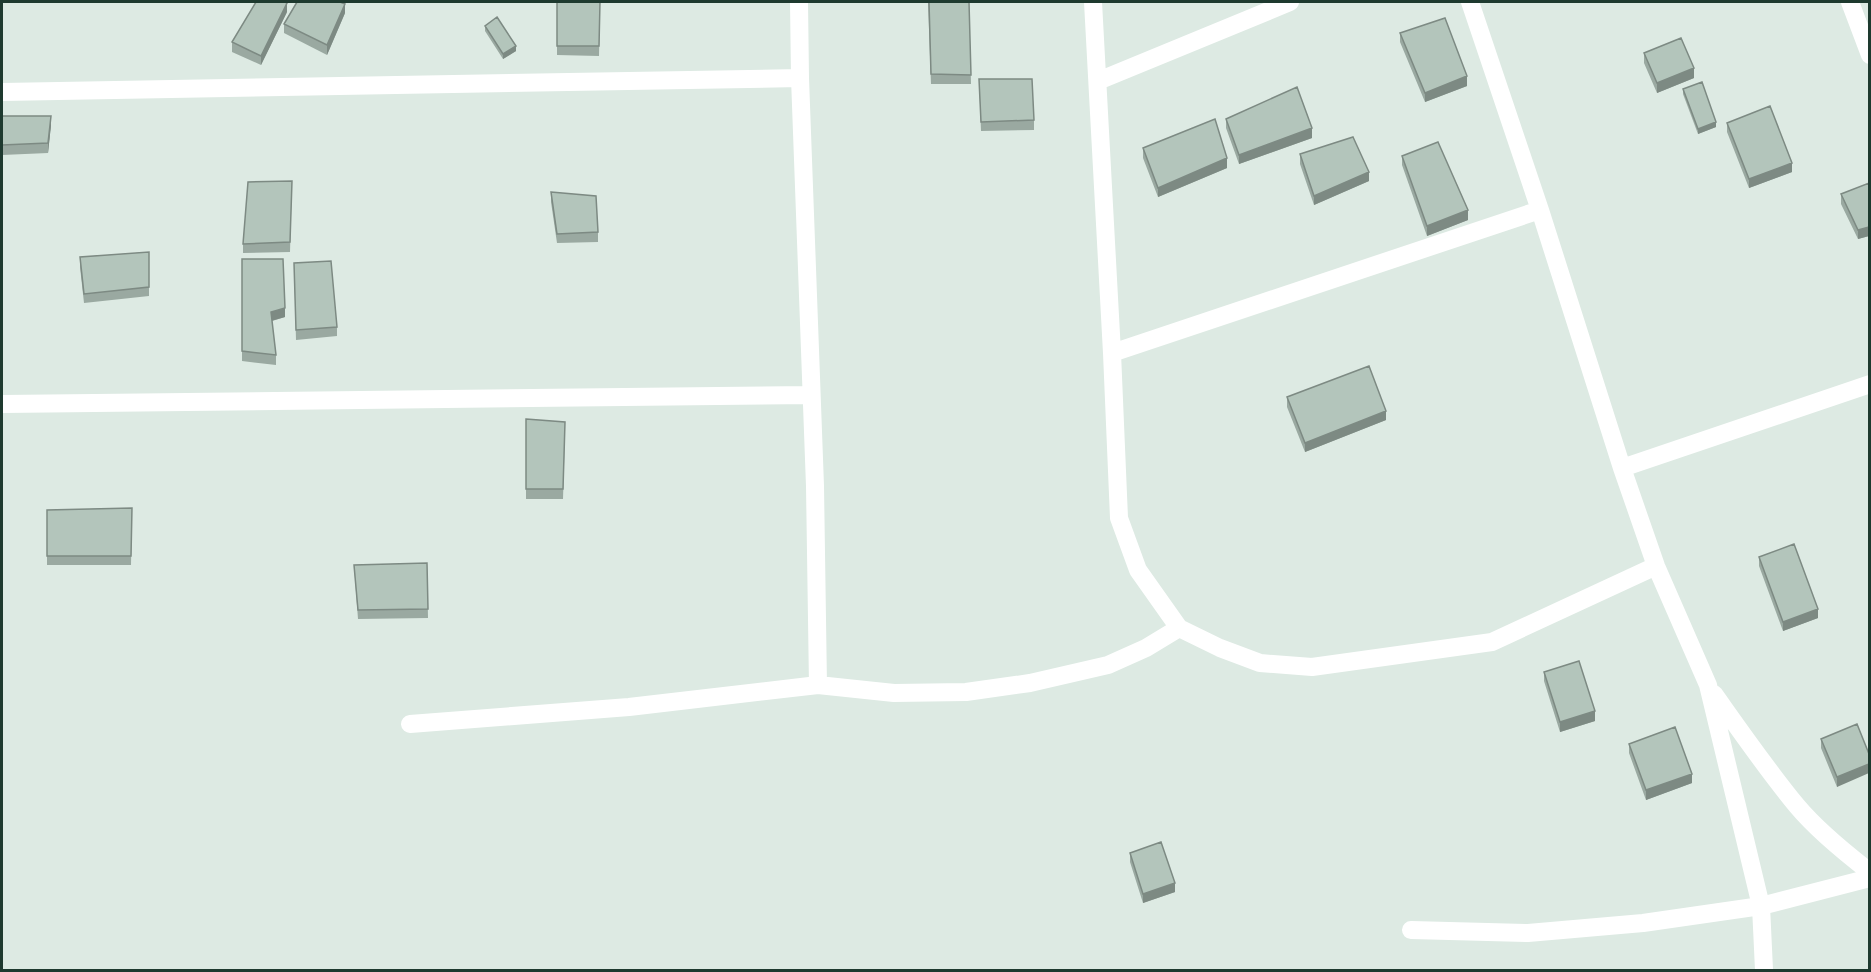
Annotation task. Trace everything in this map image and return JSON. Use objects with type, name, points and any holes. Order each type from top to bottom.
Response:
[{"type":"street","points":[[799,2],[815,486],[819,685]]},
{"type":"street","points":[[1094,2],[1119,518],[1138,570],[1179,628],[1220,648],[1260,663],[1312,667],[1492,642],[1656,566]]},
{"type":"street","points":[[1098,81],[1290,2]]},
{"type":"street","points":[[1470,2],[1656,566],[1708,685],[1761,906],[1764,970]]},
{"type":"street","points":[[1850,2],[1869,55]]},
{"type":"street","points":[[2,92],[800,78]]},
{"type":"street","points":[[1112,353],[1540,210]]},
{"type":"street","points":[[1622,468],[1869,384]]},
{"type":"street","points":[[2,404],[811,394]]},
{"type":"street","points":[[410,723],[629,707],[819,685],[894,693],[966,692],[1030,683],[1108,665],[1146,648],[1179,628]]},
{"type":"street","points":[[1708,685],[1798,808],[1841,850],[1869,872]]},
{"type":"street","points":[[1410,930],[1528,933],[1643,923],[1761,906],[1869,878]]},
{"type":"building","points":[[256,2],[287,3],[261,56],[232,42]]},
{"type":"building","points":[[297,2],[345,4],[327,45],[284,24]]},
{"type":"building","points":[[557,2],[600,2],[599,46],[557,46]]},
{"type":"building","points":[[929,2],[969,2],[971,75],[931,74]]},
{"type":"building","points":[[497,17],[516,46],[503,54],[485,26]]},
{"type":"building","points":[[1445,18],[1467,76],[1425,93],[1400,33]]},
{"type":"building","points":[[1681,38],[1694,68],[1657,83],[1644,53]]},
{"type":"building","points":[[979,79],[1032,79],[1034,120],[981,122]]},
{"type":"building","points":[[1702,82],[1716,122],[1698,129],[1683,89]]},
{"type":"building","points":[[1297,87],[1312,128],[1239,155],[1226,119]]},
{"type":"building","points":[[1770,106],[1792,163],[1749,179],[1727,123]]},
{"type":"building","points":[[2,116],[51,116],[48,143],[2,145]]},
{"type":"building","points":[[1215,119],[1227,158],[1158,188],[1143,148]]},
{"type":"building","points":[[1353,137],[1369,172],[1314,196],[1300,154]]},
{"type":"building","points":[[1438,142],[1468,210],[1427,226],[1402,156]]},
{"type":"building","points":[[292,181],[290,242],[243,244],[248,182]]},
{"type":"building","points":[[1869,183],[1869,227],[1858,230],[1841,194]]},
{"type":"building","points":[[551,192],[596,196],[598,232],[557,234]]},
{"type":"building","points":[[149,252],[149,287],[84,294],[80,257]]},
{"type":"building","points":[[242,259],[283,259],[285,308],[271,312],[276,355],[242,351]]},
{"type":"building","points":[[331,261],[337,327],[296,330],[294,263]]},
{"type":"building","points":[[1369,366],[1386,411],[1305,443],[1287,397]]},
{"type":"building","points":[[526,419],[565,422],[563,489],[526,489]]},
{"type":"building","points":[[132,508],[131,556],[47,556],[47,510]]},
{"type":"building","points":[[1794,544],[1818,609],[1783,622],[1759,557]]},
{"type":"building","points":[[427,563],[428,609],[358,610],[354,565]]},
{"type":"building","points":[[1579,661],[1595,711],[1560,722],[1544,672]]},
{"type":"building","points":[[1857,724],[1869,754],[1869,764],[1837,777],[1821,739]]},
{"type":"building","points":[[1675,727],[1692,774],[1646,790],[1629,744]]},
{"type":"building","points":[[1161,842],[1175,883],[1143,894],[1130,853]]}]
